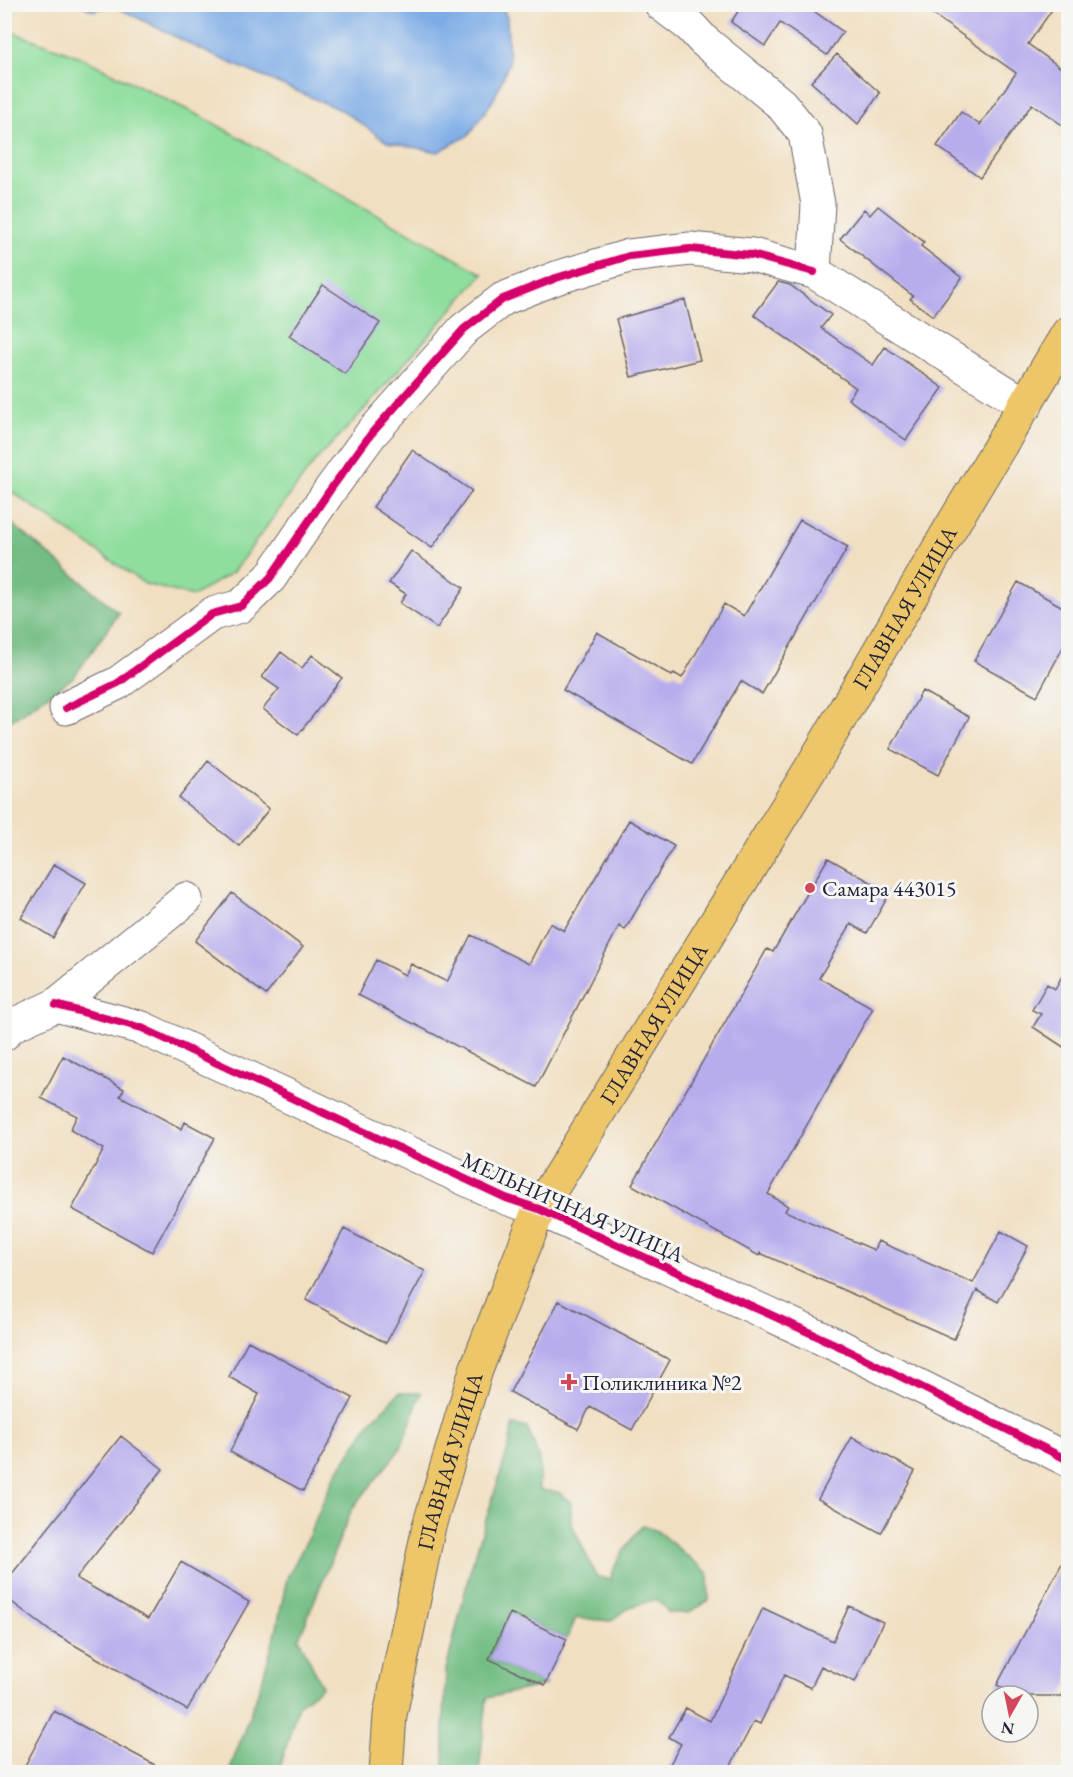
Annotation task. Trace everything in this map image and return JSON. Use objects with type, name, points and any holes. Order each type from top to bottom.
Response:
[{"type":"main road","name":"ГЛАВНАЯ УЛИЦА","points":[[386,1773],[390,1715],[429,1526],[476,1370],[539,1209],[811,768],[950,529],[1068,333]]},
{"type":"street","points":[[661,4],[698,15],[704,41],[781,104],[805,134],[818,204],[814,272]]},
{"type":"street","points":[[66,708],[118,683],[212,614],[241,606],[270,578],[371,434],[464,329],[502,299],[556,278],[629,256],[690,249],[752,255],[814,272],[1026,405]]},
{"type":"street","points":[[4,1034],[12,1026],[56,1005],[186,899]]},
{"type":"street","name":"МЕЛЬНИЧНАЯ УЛИЦА","points":[[56,1005],[142,1028],[506,1198],[539,1209],[841,1347],[1068,1460]]},
{"type":"green space","points":[[4,29],[78,56],[208,120],[483,274],[353,422],[316,460],[233,572],[193,596],[145,584],[5,487]]},
{"type":"green space","points":[[4,517],[119,613],[74,677],[5,725]]},
{"type":"green space","points":[[399,1393],[421,1393],[401,1448],[352,1509],[299,1638],[322,1687],[298,1705],[279,1772],[229,1772],[262,1681],[277,1627],[287,1578],[306,1542],[333,1479],[371,1421]]},
{"type":"green space","points":[[513,1425],[527,1428],[534,1444],[540,1465],[538,1490],[558,1492],[571,1502],[571,1522],[596,1576],[610,1580],[619,1557],[643,1525],[657,1531],[708,1573],[709,1600],[689,1613],[669,1613],[657,1599],[630,1607],[611,1621],[576,1618],[567,1639],[510,1613],[489,1659],[545,1685],[487,1698],[479,1772],[444,1772],[446,1670],[470,1571],[509,1446]]},
{"type":"water","points":[[81,5],[112,5],[94,11]]},
{"type":"water","points":[[112,5],[501,5],[507,17],[509,63],[494,99],[469,135],[438,152],[387,142],[343,111],[212,55]]},
{"type":"building","points":[[743,4],[804,4],[843,32],[827,55],[780,23],[765,46],[731,22]]},
{"type":"building","points":[[918,4],[1056,4],[1028,44],[1068,73],[1068,129],[1032,104],[980,177],[937,146],[961,112],[980,125],[1016,73]]},
{"type":"building","points":[[837,54],[880,93],[858,124],[811,82]]},
{"type":"building","points":[[878,206],[924,242],[921,246],[962,278],[933,316],[910,299],[913,296],[840,239],[864,209],[870,215]]},
{"type":"building","points":[[778,282],[790,285],[831,315],[821,328],[873,365],[885,347],[943,388],[906,440],[848,399],[856,388],[754,315]]},
{"type":"building","points":[[323,285],[380,323],[345,374],[289,336]]},
{"type":"building","points":[[685,300],[700,360],[631,377],[616,319]]},
{"type":"building","points":[[412,450],[472,491],[432,548],[373,507]]},
{"type":"building","points":[[800,520],[848,547],[762,694],[741,681],[692,764],[563,690],[597,632],[672,676],[674,673],[682,678],[724,604],[744,616]]},
{"type":"building","points":[[411,551],[464,588],[437,628],[400,603],[406,594],[389,583]]},
{"type":"building","points":[[1018,582],[1068,610],[1068,638],[1037,696],[974,661]]},
{"type":"building","points":[[281,652],[302,668],[312,655],[342,678],[298,735],[263,709],[279,689],[262,677]]},
{"type":"building","points":[[922,691],[969,717],[938,775],[890,749]]},
{"type":"building","points":[[208,761],[269,809],[239,846],[179,798]]},
{"type":"building","points":[[629,820],[674,846],[625,930],[619,926],[536,1087],[358,995],[376,960],[405,975],[411,964],[447,982],[471,935],[529,964],[550,923],[564,931]]},
{"type":"building","points":[[828,858],[890,893],[867,933],[851,924],[819,978],[873,1008],[768,1194],[788,1206],[785,1211],[874,1250],[878,1241],[973,1283],[1001,1231],[1028,1246],[998,1302],[977,1290],[954,1339],[760,1253],[759,1256],[632,1185],[767,949],[773,952]]},
{"type":"building","points":[[54,864],[86,883],[53,938],[21,918]]},
{"type":"building","points":[[232,893],[303,947],[266,995],[195,941]]},
{"type":"building","points":[[1068,965],[1068,1050],[1033,1027],[1041,1014],[1032,1010],[1047,984],[1055,989]]},
{"type":"building","points":[[63,1056],[124,1089],[120,1096],[182,1129],[185,1122],[215,1138],[152,1252],[72,1209],[104,1149],[70,1130],[77,1116],[41,1098]]},
{"type":"building","points":[[344,1229],[425,1271],[386,1343],[306,1300]]},
{"type":"building","points":[[559,1301],[670,1360],[632,1430],[590,1407],[578,1429],[510,1392]]},
{"type":"building","points":[[248,1341],[353,1398],[303,1491],[230,1452],[259,1394],[229,1377]]},
{"type":"building","points":[[121,1436],[163,1469],[76,1578],[148,1619],[181,1562],[249,1602],[187,1710],[50,1631],[4,1596],[4,1584]]},
{"type":"building","points":[[852,1437],[915,1471],[881,1533],[818,1499]]},
{"type":"building","points":[[1068,1552],[1068,1684],[1062,1696],[1040,1696],[1040,1684],[998,1684]]},
{"type":"building","points":[[849,1606],[883,1622],[855,1682],[821,1666],[811,1688],[784,1675],[760,1724],[754,1721],[727,1773],[665,1773],[681,1744],[669,1737],[686,1708],[710,1721],[763,1608],[833,1641]]},
{"type":"building","points":[[510,1613],[567,1639],[545,1685],[489,1659]]},
{"type":"building","points":[[54,1711],[170,1773],[21,1773]]},
{"type":"cycle path","points":[[66,708],[118,683],[212,614],[241,606],[270,578],[371,434],[464,329],[503,299],[556,278],[629,256],[690,249],[752,255],[814,272]]},
{"type":"cycle path","points":[[56,1005],[142,1028],[506,1198],[539,1209],[841,1347],[1068,1460]]},
{"type":"place","name":"Самара 443015","points":[[810,888]]},
{"type":"place","name":"Поликлиника №2","points":[[569,1382]]}]
